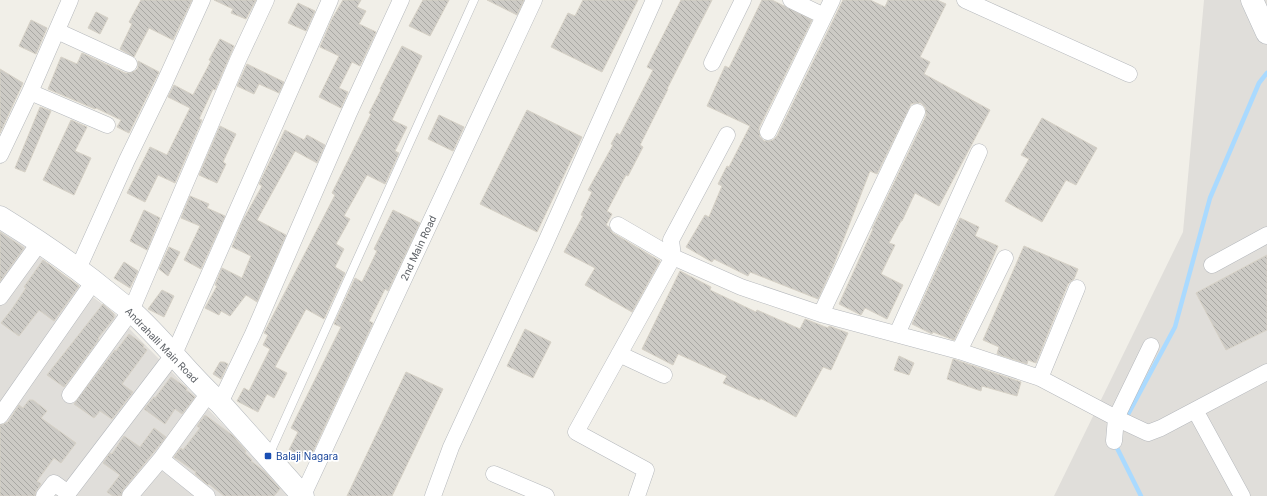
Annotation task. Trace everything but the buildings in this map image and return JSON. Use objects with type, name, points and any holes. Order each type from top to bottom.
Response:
[{"type":"street","points":[[0,155],[30,92],[70,0]]},
{"type":"street","points":[[0,416],[86,275],[127,160],[202,0]]},
{"type":"street","points":[[70,395],[131,311],[238,60],[266,0]]},
{"type":"street","points":[[44,496],[54,483],[70,495],[174,354],[330,0]]},
{"type":"street","points":[[130,496],[160,459],[214,398],[253,334],[348,115],[400,0]]},
{"type":"street","name":"2nd Main Road","points":[[303,496],[534,0]]},
{"type":"street","points":[[433,496],[451,447],[545,244],[653,0]]},
{"type":"street","points":[[712,63],[744,0]]},
{"type":"street","points":[[791,0],[824,16]]},
{"type":"street","points":[[768,132],[832,0]]},
{"type":"street","points":[[965,0],[1129,74]]},
{"type":"street","points":[[1252,0],[1267,33]]},
{"type":"street","points":[[57,31],[129,64]]},
{"type":"street","points":[[30,92],[107,125]]},
{"type":"street","points":[[821,314],[917,112]]},
{"type":"street","points":[[637,496],[646,470],[576,432],[673,257],[671,240],[727,135]]},
{"type":"street","points":[[897,334],[979,152]]},
{"type":"street","name":"Andrahalli Main Road","points":[[0,217],[40,242],[86,275],[131,311],[174,354],[303,496]]},
{"type":"street","points":[[618,225],[673,257],[741,286],[821,314],[959,350],[1040,378],[1148,433],[1161,428],[1267,372]]},
{"type":"street","points":[[1212,265],[1267,235]]},
{"type":"street","points":[[0,297],[40,242]]},
{"type":"street","points":[[959,350],[1005,258]]},
{"type":"street","points":[[1040,378],[1077,288]]},
{"type":"street","points":[[1114,440],[1116,418],[1152,346]]},
{"type":"street","points":[[619,354],[664,374]]},
{"type":"street","points":[[1195,410],[1242,496]]},
{"type":"street","points":[[160,459],[207,496]]},
{"type":"street","points":[[494,474],[546,496]]},
{"type":"lane","points":[[268,456],[474,0]]},
{"type":"shaded area","points":[[1204,0],[1267,0],[1267,496],[1054,496],[1183,232]]},
{"type":"shaded area","points":[[0,227],[114,313],[293,496],[0,496]]},
{"type":"waterway","points":[[1125,420],[1175,327],[1210,198],[1259,83],[1267,73]]},
{"type":"waterway","points":[[1115,444],[1141,496]]},
{"type":"place","name":"Balaji Nagara","points":[[268,456]]}]
